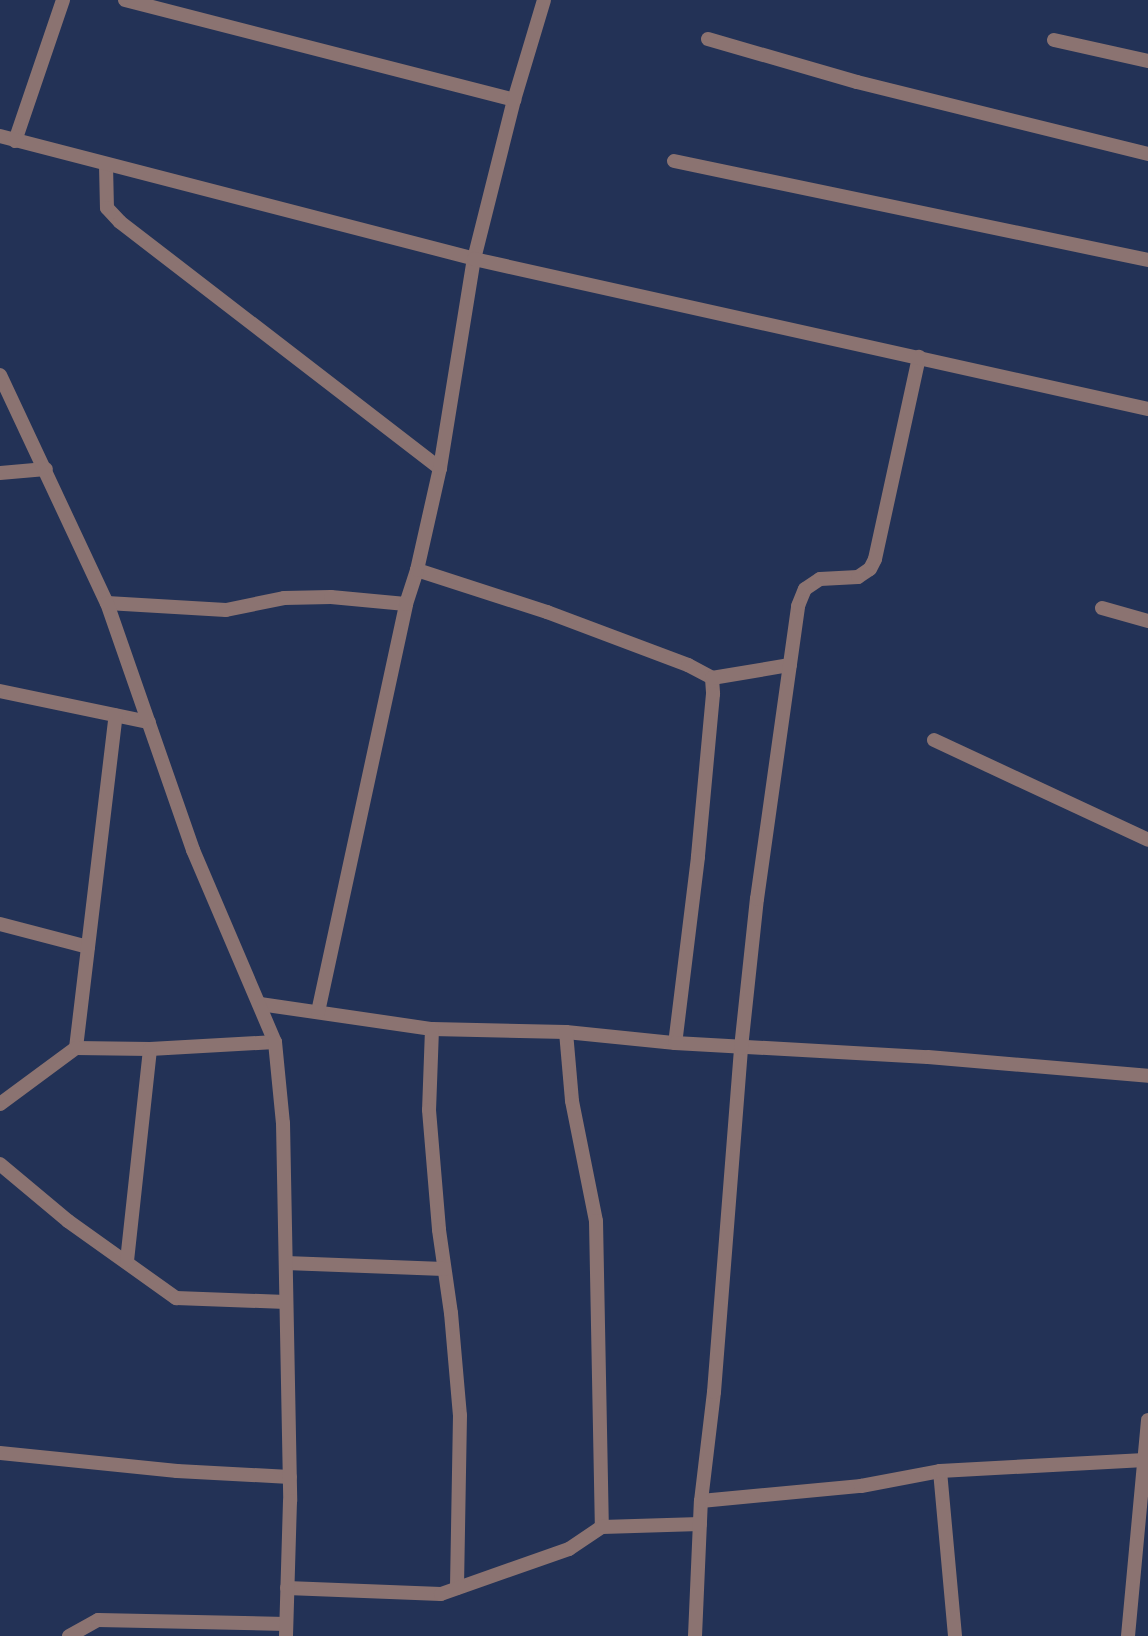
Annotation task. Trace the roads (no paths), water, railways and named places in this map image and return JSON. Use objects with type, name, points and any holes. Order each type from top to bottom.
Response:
[{"type":"street","points":[[15,141],[64,0]]},
{"type":"street","points":[[125,0],[514,100]]},
{"type":"street","points":[[318,1012],[406,604],[417,570],[440,468],[474,258],[514,100],[544,0]]},
{"type":"street","points":[[708,39],[857,82],[1148,154]]},
{"type":"street","points":[[1054,40],[1148,61]]},
{"type":"street","points":[[0,136],[474,258],[1148,409]]},
{"type":"street","points":[[674,160],[1148,260]]},
{"type":"street","points":[[106,165],[107,208],[120,222],[440,468]]},
{"type":"street","points":[[695,1636],[701,1501],[714,1392],[741,1048],[757,899],[799,607],[805,589],[820,579],[858,578],[870,569],[875,559],[919,357]]},
{"type":"street","points":[[0,375],[107,603],[192,850],[275,1042],[283,1123],[290,1477],[286,1630],[98,1620],[69,1636]]},
{"type":"street","points":[[0,473],[46,469]]},
{"type":"street","points":[[417,570],[547,612],[688,665],[712,678],[790,665]]},
{"type":"street","points":[[107,603],[226,610],[284,598],[331,597],[406,604]]},
{"type":"street","points":[[1102,608],[1148,621]]},
{"type":"street","points":[[675,1043],[698,857],[713,694],[712,678]]},
{"type":"street","points":[[0,691],[149,722]]},
{"type":"street","points":[[76,1048],[116,715]]},
{"type":"street","points":[[934,740],[1148,840]]},
{"type":"street","points":[[0,925],[88,947]]},
{"type":"street","points":[[260,1003],[432,1029],[566,1032],[741,1048],[929,1057],[1148,1076]]},
{"type":"street","points":[[432,1029],[429,1110],[460,1415],[457,1588]]},
{"type":"street","points":[[566,1032],[572,1101],[596,1221],[602,1527]]},
{"type":"street","points":[[0,1104],[76,1048],[150,1049],[275,1042]]},
{"type":"street","points":[[127,1261],[150,1049]]},
{"type":"street","points":[[0,1164],[68,1221],[176,1298],[286,1302]]},
{"type":"street","points":[[286,1263],[444,1269]]},
{"type":"street","points":[[1128,1636],[1148,1420]]},
{"type":"street","points":[[0,1454],[290,1477]]},
{"type":"street","points":[[701,1501],[862,1486],[940,1471],[1144,1460]]},
{"type":"street","points":[[940,1471],[955,1636]]},
{"type":"street","points":[[288,1588],[441,1594],[569,1549],[602,1527],[700,1524]]}]
